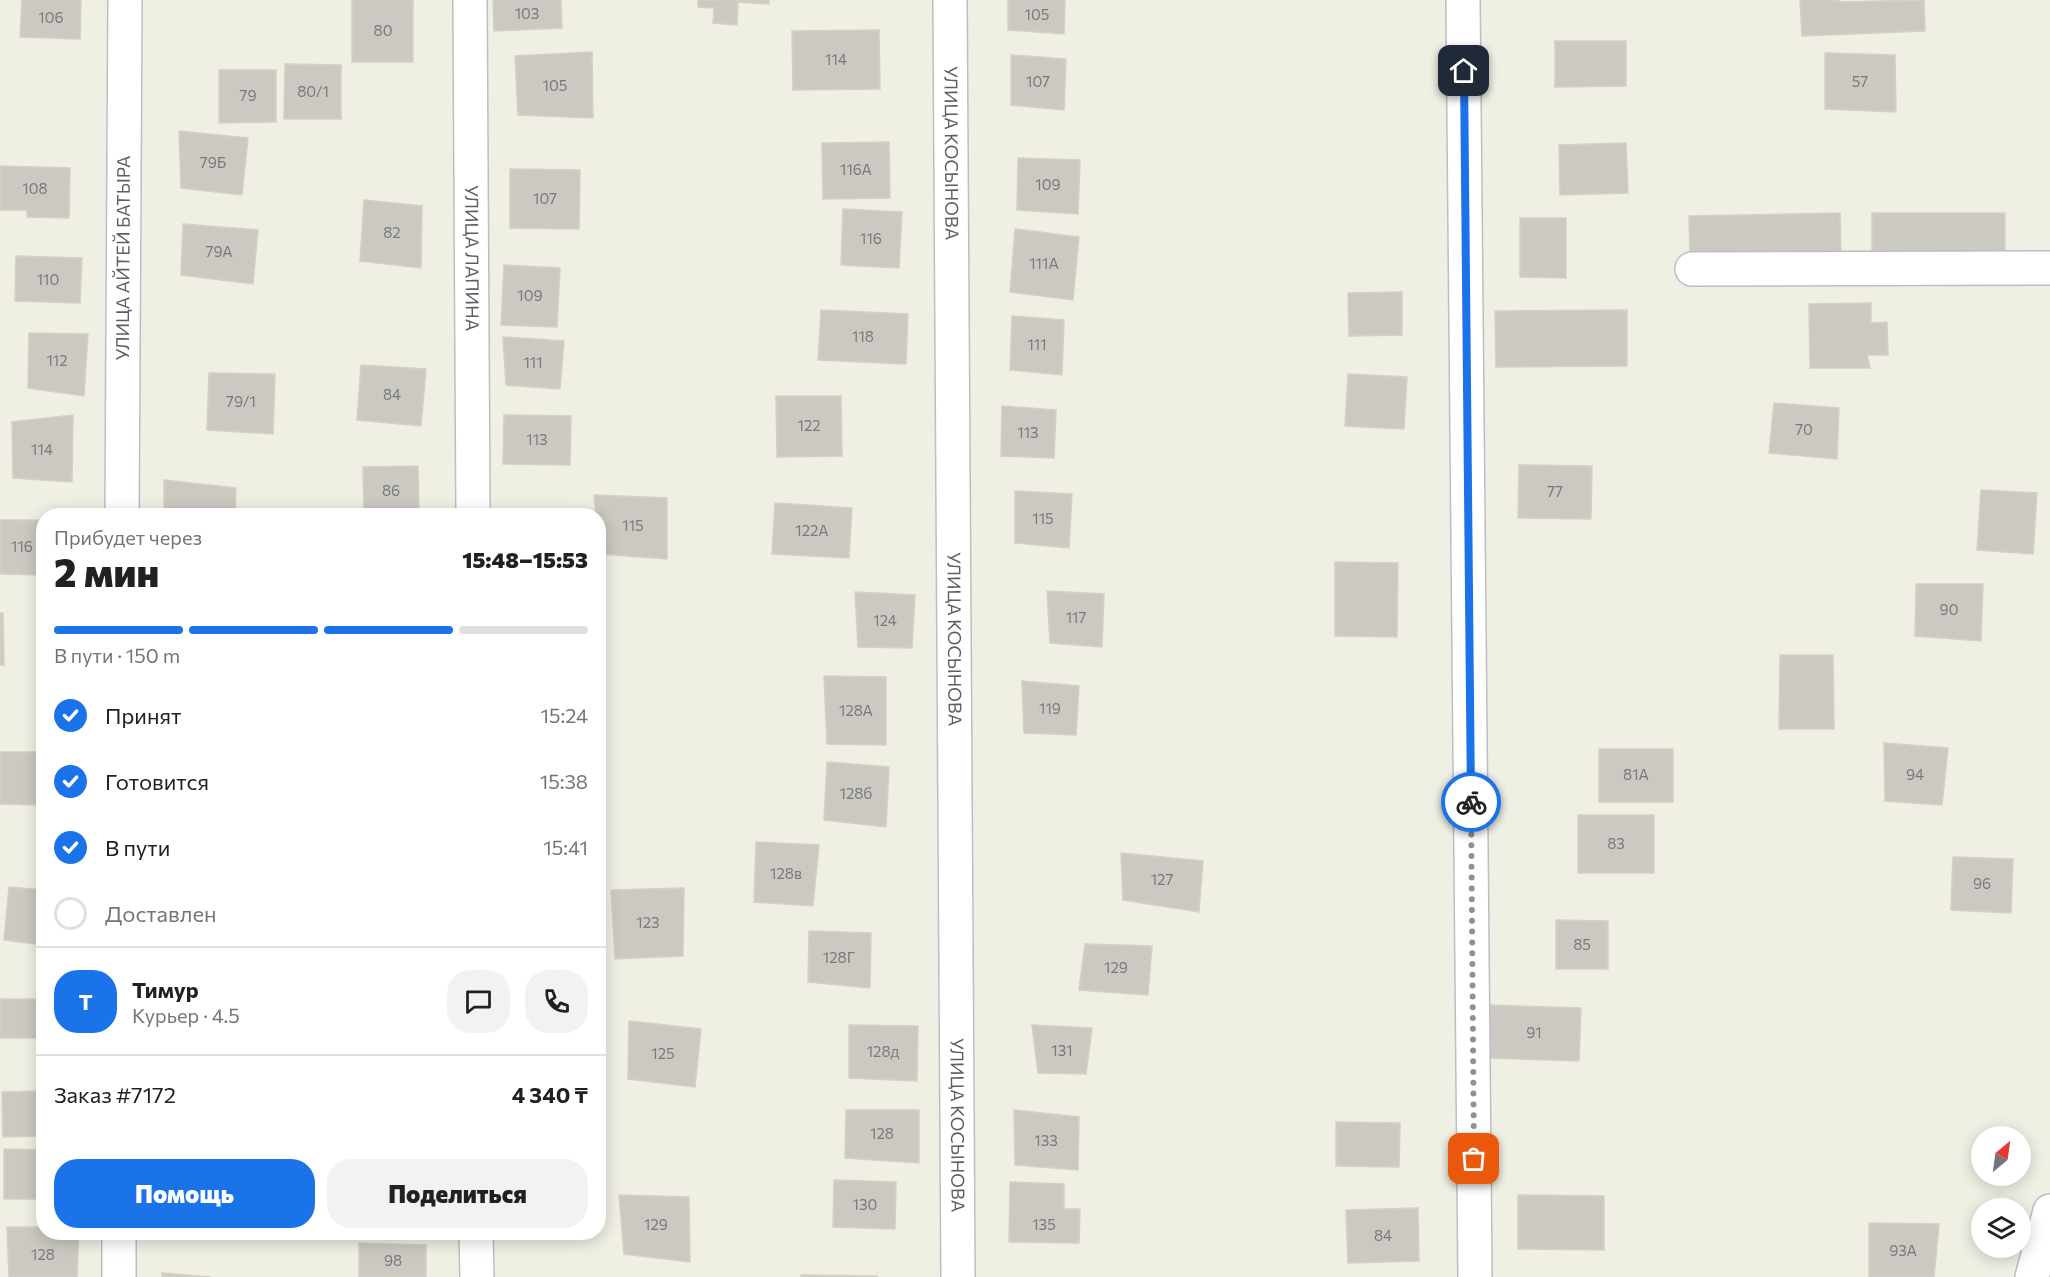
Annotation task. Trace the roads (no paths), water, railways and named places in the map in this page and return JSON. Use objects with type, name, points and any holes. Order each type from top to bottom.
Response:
[{"type":"street","name":"УЛИЦА АЙТЕЙ БАТЫРА","points":[[122,508],[124,0]]},
{"type":"street","name":"УЛИЦА ЛАПИНА","points":[[470,0],[472,508]]},
{"type":"street","name":"УЛИЦА КОСЫНОВА","points":[[950,0],[958,1277]]},
{"type":"street","points":[[1463,0],[1475,1277]]},
{"type":"street","points":[[1692,269],[2050,268]]},
{"type":"street","points":[[2032,1277],[2050,1211]]},
{"type":"street","points":[[119,1240],[119,1277]]},
{"type":"street","points":[[476,1240],[477,1277]]}]
